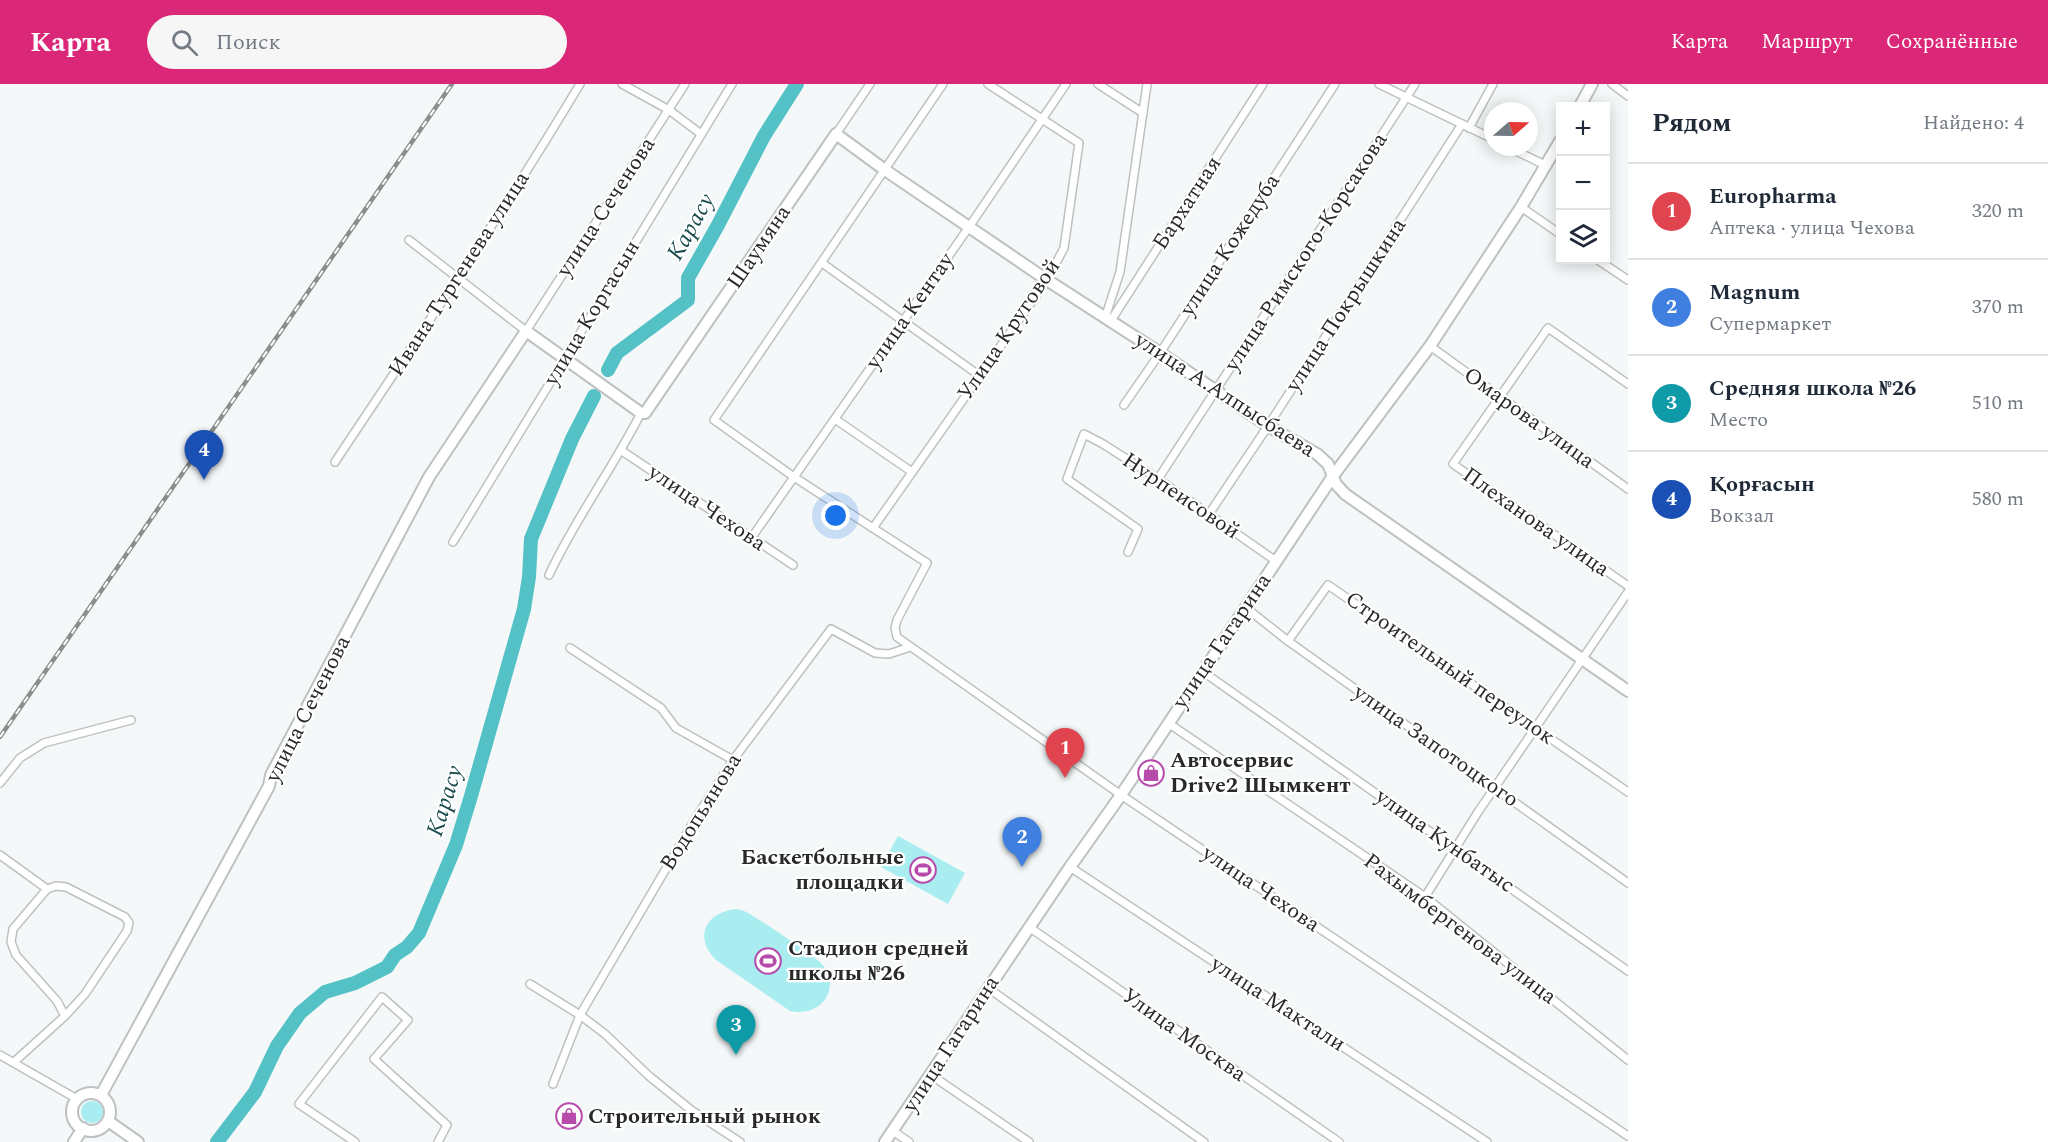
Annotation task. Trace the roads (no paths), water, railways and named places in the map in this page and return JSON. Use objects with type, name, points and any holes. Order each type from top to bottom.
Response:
[{"type":"street","name":"Ивана Тургенева улица","points":[[335,462],[548,138],[580,84]]},
{"type":"street","points":[[622,84],[669,110],[701,134]]},
{"type":"street","name":"улица Сеченова","points":[[101,1095],[268,786],[271,775],[429,477],[685,84]]},
{"type":"street","name":"улица Коргасын","points":[[453,542],[732,84]]},
{"type":"street","name":"Шаумяна","points":[[549,575],[558,555],[645,411],[870,84]]},
{"type":"street","points":[[873,528],[794,477],[714,420],[943,84]]},
{"type":"street","name":"Улица Круговой","points":[[873,528],[1047,280],[1064,248],[1079,143],[988,84]]},
{"type":"street","name":"улица Кентау","points":[[752,537],[1066,84]]},
{"type":"street","points":[[1098,84],[1143,114]]},
{"type":"street","points":[[1108,320],[1120,272],[1147,84]]},
{"type":"street","name":"Бархатная","points":[[1108,320],[1263,84]]},
{"type":"street","name":"улица Кожедуба","points":[[1124,405],[1335,84]]},
{"type":"street","points":[[1379,84],[1484,135]]},
{"type":"street","name":"улица Римского-Корсакова","points":[[1158,479],[1414,84]]},
{"type":"street","name":"улица Покрышкина","points":[[1209,514],[1493,84]]},
{"type":"street","points":[[1582,102],[1592,84]]},
{"type":"street","points":[[1612,84],[1628,96]]},
{"type":"street","name":"улица А.Алпысбаева","points":[[836,134],[1047,280],[1268,426],[1317,454],[1328,464],[1336,484],[1345,494],[1628,691]]},
{"type":"street","name":"улица Гагарина","points":[[885,1142],[1029,927],[1121,795],[1332,476],[1430,346],[1521,207],[1556,149]]},
{"type":"street","points":[[1526,156],[1547,166]]},
{"type":"street","points":[[1521,207],[1556,231]]},
{"type":"street","points":[[410,240],[526,331],[645,411]]},
{"type":"street","points":[[822,263],[980,376]]},
{"type":"street","points":[[1604,264],[1628,280]]},
{"type":"street","name":"Плеханова улица","points":[[1628,384],[1548,328],[1453,464],[1628,586]]},
{"type":"street","name":"Омарова улица","points":[[1430,346],[1628,489]]},
{"type":"street","points":[[835,419],[912,472]]},
{"type":"street","name":"Нурпеисовой","points":[[1128,552],[1138,529],[1067,479],[1084,434],[1158,479],[1276,561]]},
{"type":"street","name":"улица Чехова","points":[[622,451],[793,565]]},
{"type":"street","name":"улица Чехова","points":[[873,528],[927,563],[897,620],[895,628],[897,636],[1121,795],[1628,1136]]},
{"type":"street","name":"Строительный переулок","points":[[1288,641],[1329,585],[1628,792]]},
{"type":"street","points":[[1425,897],[1496,787],[1628,592]]},
{"type":"street","name":"улица Запотоцкого","points":[[1245,607],[1288,641],[1628,883]]},
{"type":"street","name":"Водопьянова","points":[[553,1084],[580,1015],[688,831],[733,760],[831,628],[876,652],[889,654],[910,646]]},
{"type":"street","points":[[570,648],[661,708],[676,728],[733,760]]},
{"type":"street","name":"улица Кунбатыс","points":[[1203,671],[1628,971]]},
{"type":"street","points":[[0,783],[20,759],[44,742],[131,720]]},
{"type":"street","name":"Рахымбергенова улица","points":[[1168,723],[1425,897],[1628,1060]]},
{"type":"street","points":[[0,855],[47,889]]},
{"type":"street","name":"улица Мактали","points":[[1070,867],[1487,1142]]},
{"type":"street","points":[[14,1062],[65,1016],[85,994],[127,932],[129,922],[125,918],[66,887],[56,886],[47,889],[13,929],[11,942],[16,955],[57,1001],[65,1016]]},
{"type":"street","name":"Улица Москва","points":[[1029,927],[1339,1142]]},
{"type":"street","points":[[530,984],[580,1015],[605,1034],[649,1076],[691,1110],[740,1142]]},
{"type":"street","points":[[988,988],[1204,1142]]},
{"type":"street","points":[[355,1142],[299,1104],[382,997],[408,1020],[374,1059],[447,1125],[438,1142]]},
{"type":"street","points":[[0,1055],[77,1099]]},
{"type":"street","points":[[931,1075],[1029,1142]]},
{"type":"street","points":[[90,1092],[101,1095],[110,1107],[108,1121],[97,1130],[82,1128],[73,1117],[72,1109],[77,1099],[90,1092]]},
{"type":"street","points":[[108,1121],[138,1142]]},
{"type":"street","points":[[74,1142],[82,1128]]},
{"type":"street","points":[[893,1131],[909,1142]]},
{"type":"waterway","name":"Карасу","points":[[608,370],[617,353],[688,300],[688,278],[764,136],[797,84]]},
{"type":"waterway","name":"Карасу","points":[[217,1142],[255,1092],[277,1046],[300,1013],[325,992],[355,983],[387,967],[395,955],[407,947],[419,933],[456,845],[471,796],[524,609],[531,539],[572,439],[594,396]]},
{"type":"railway","points":[[0,737],[452,84]]},
{"type":"place","name":"Қорғасын","points":[[204,480]]},
{"type":"place","name":"Автосервис Drive2 Шымкент","points":[[1151,773]]},
{"type":"place","name":"Europharma","points":[[1065,778]]},
{"type":"place","name":"Magnum","points":[[1022,867]]},
{"type":"place","name":"Баскетбольные площадки","points":[[923,870]]},
{"type":"place","name":"Стадион средней школы №26","points":[[768,961]]},
{"type":"place","name":"Средняя школа №26","points":[[736,1055]]},
{"type":"place","name":"Строительный рынок","points":[[569,1116]]}]
